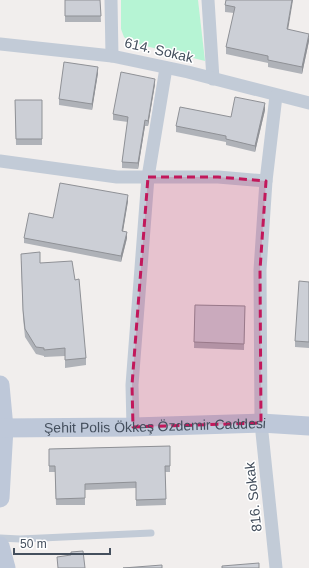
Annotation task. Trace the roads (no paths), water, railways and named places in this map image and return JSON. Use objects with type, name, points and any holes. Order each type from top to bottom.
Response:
[{"type":"street","points":[[111,0],[112,56]]},
{"type":"street","points":[[208,0],[213,79]]},
{"type":"street","name":"614. Sokak","points":[[0,44],[112,56],[309,103]]},
{"type":"street","points":[[133,427],[132,385],[148,177],[166,68]]},
{"type":"street","name":"816. Sokak","points":[[276,96],[266,181],[260,270],[261,423],[276,568]]},
{"type":"street","points":[[0,161],[118,177],[218,177],[266,181]]},
{"type":"street","points":[[0,385],[2,418],[0,498]]},
{"type":"street","name":"Şehit Polis Ökkeş Özdemir Caddesi","points":[[2,418],[133,427],[261,423],[309,426]]},
{"type":"street","points":[[0,546],[6,568]]},
{"type":"lane","points":[[0,538],[20,539],[151,533]]}]
